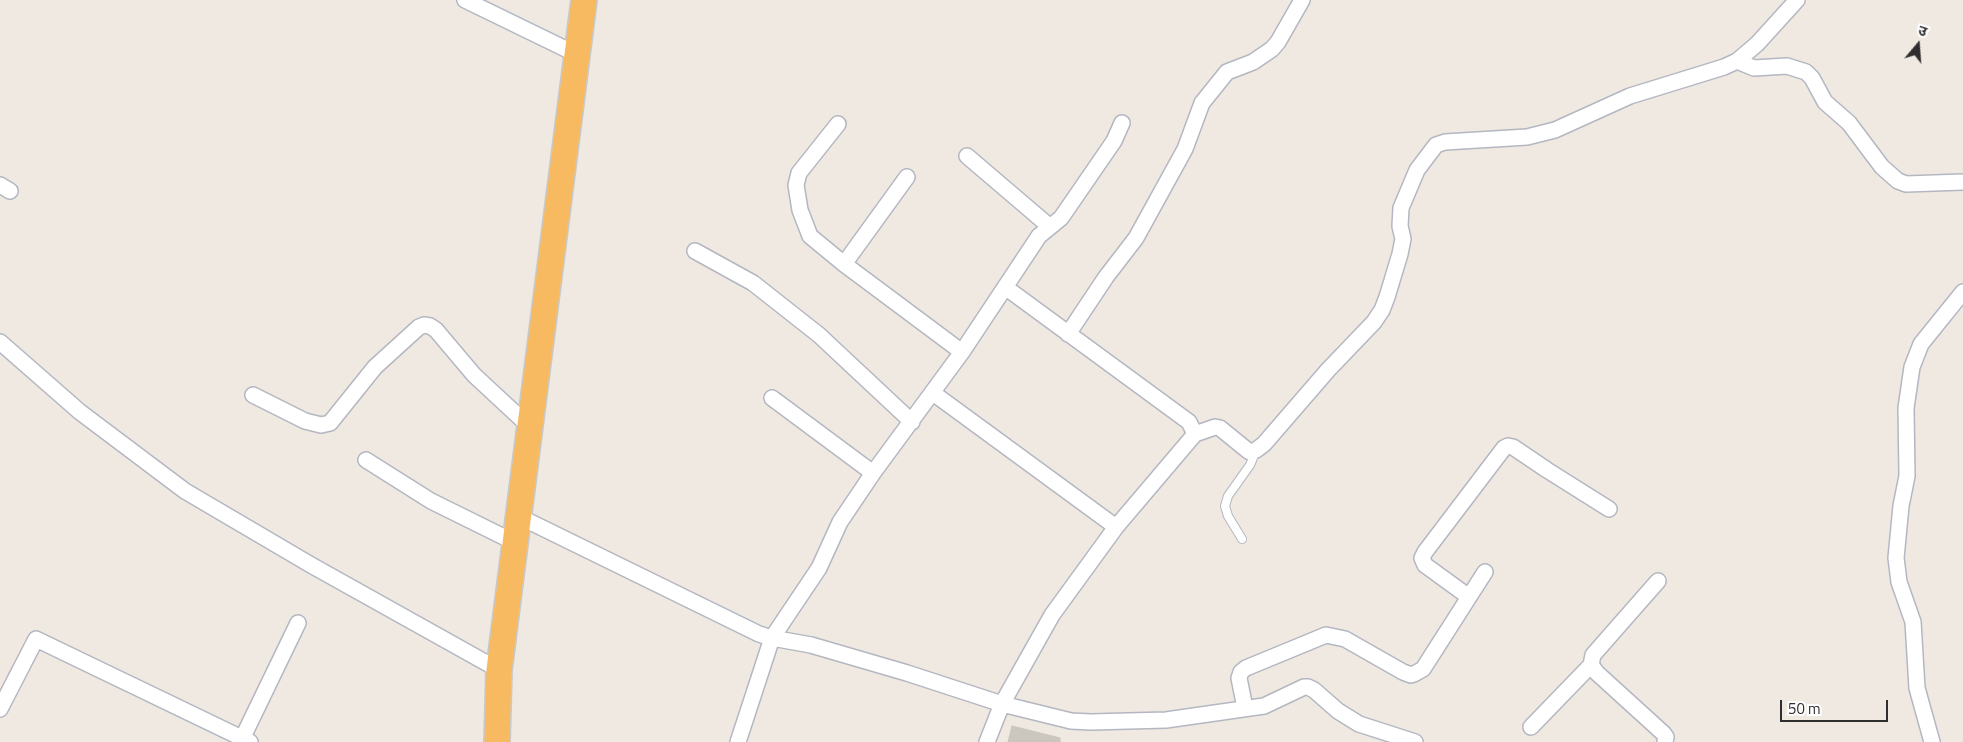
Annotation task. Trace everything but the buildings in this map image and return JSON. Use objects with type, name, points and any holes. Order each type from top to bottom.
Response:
[{"type":"highway","points":[[497,742],[499,670],[520,517],[584,0]]},
{"type":"street","points":[[465,0],[576,54]]},
{"type":"street","points":[[1068,334],[1106,276],[1136,238],[1185,149],[1202,103],[1227,72],[1253,62],[1272,49],[1302,0]]},
{"type":"street","points":[[987,742],[1002,704],[1052,615],[1116,527],[1195,434],[1215,427],[1220,428],[1250,452],[1256,450],[1264,444],[1328,370],[1374,322],[1382,310],[1387,297],[1403,239],[1400,226],[1401,208],[1417,170],[1436,145],[1446,142],[1527,137],[1555,130],[1630,96],[1737,61],[1757,44],[1797,0]]},
{"type":"street","points":[[1737,61],[1754,68],[1786,66],[1806,72],[1812,78],[1825,102],[1849,123],[1882,167],[1898,181],[1906,184],[1963,182]]},
{"type":"street","points":[[738,742],[772,638],[819,568],[835,530],[962,352],[1039,236],[1061,218],[1114,141],[1122,123]]},
{"type":"street","points":[[838,124],[799,173],[796,185],[800,210],[810,236],[844,264],[962,352]]},
{"type":"street","points":[[967,156],[1050,226]]},
{"type":"street","points":[[844,264],[907,177]]},
{"type":"street","points":[[696,251],[753,283],[819,335],[912,422]]},
{"type":"street","points":[[1005,287],[1189,422],[1194,428],[1195,434]]},
{"type":"street","points":[[1932,742],[1917,688],[1913,622],[1899,582],[1896,558],[1907,476],[1906,408],[1912,367],[1921,344],[1963,292]]},
{"type":"street","points":[[253,395],[305,421],[321,425],[330,423],[375,367],[419,327],[424,325],[436,330],[474,374],[530,427]]},
{"type":"street","points":[[0,342],[80,412],[185,491],[311,565],[499,670]]},
{"type":"street","points":[[933,393],[1116,527]]},
{"type":"street","points":[[772,398],[874,473]]},
{"type":"street","points":[[1470,597],[1425,565],[1422,558],[1424,552],[1504,448],[1508,446],[1513,447],[1609,509]]},
{"type":"street","points":[[366,460],[431,501],[516,544]]},
{"type":"street","points":[[520,517],[750,630],[772,638],[811,645],[907,673],[1002,704],[1071,720],[1091,722],[1166,720],[1264,706],[1304,687],[1314,690],[1359,724],[1415,742]]},
{"type":"street","points":[[1245,708],[1238,678],[1241,672],[1246,668],[1326,635],[1345,639],[1411,675],[1423,669],[1486,572]]},
{"type":"street","points":[[1531,727],[1591,665],[1593,655],[1658,582]]},
{"type":"street","points":[[0,709],[36,639],[246,740],[298,623]]},
{"type":"street","points":[[1591,665],[1597,673],[1663,733],[1666,737],[1665,742]]},
{"type":"lane","points":[[1242,539],[1228,516],[1226,506],[1228,496],[1250,465],[1256,450]]}]
